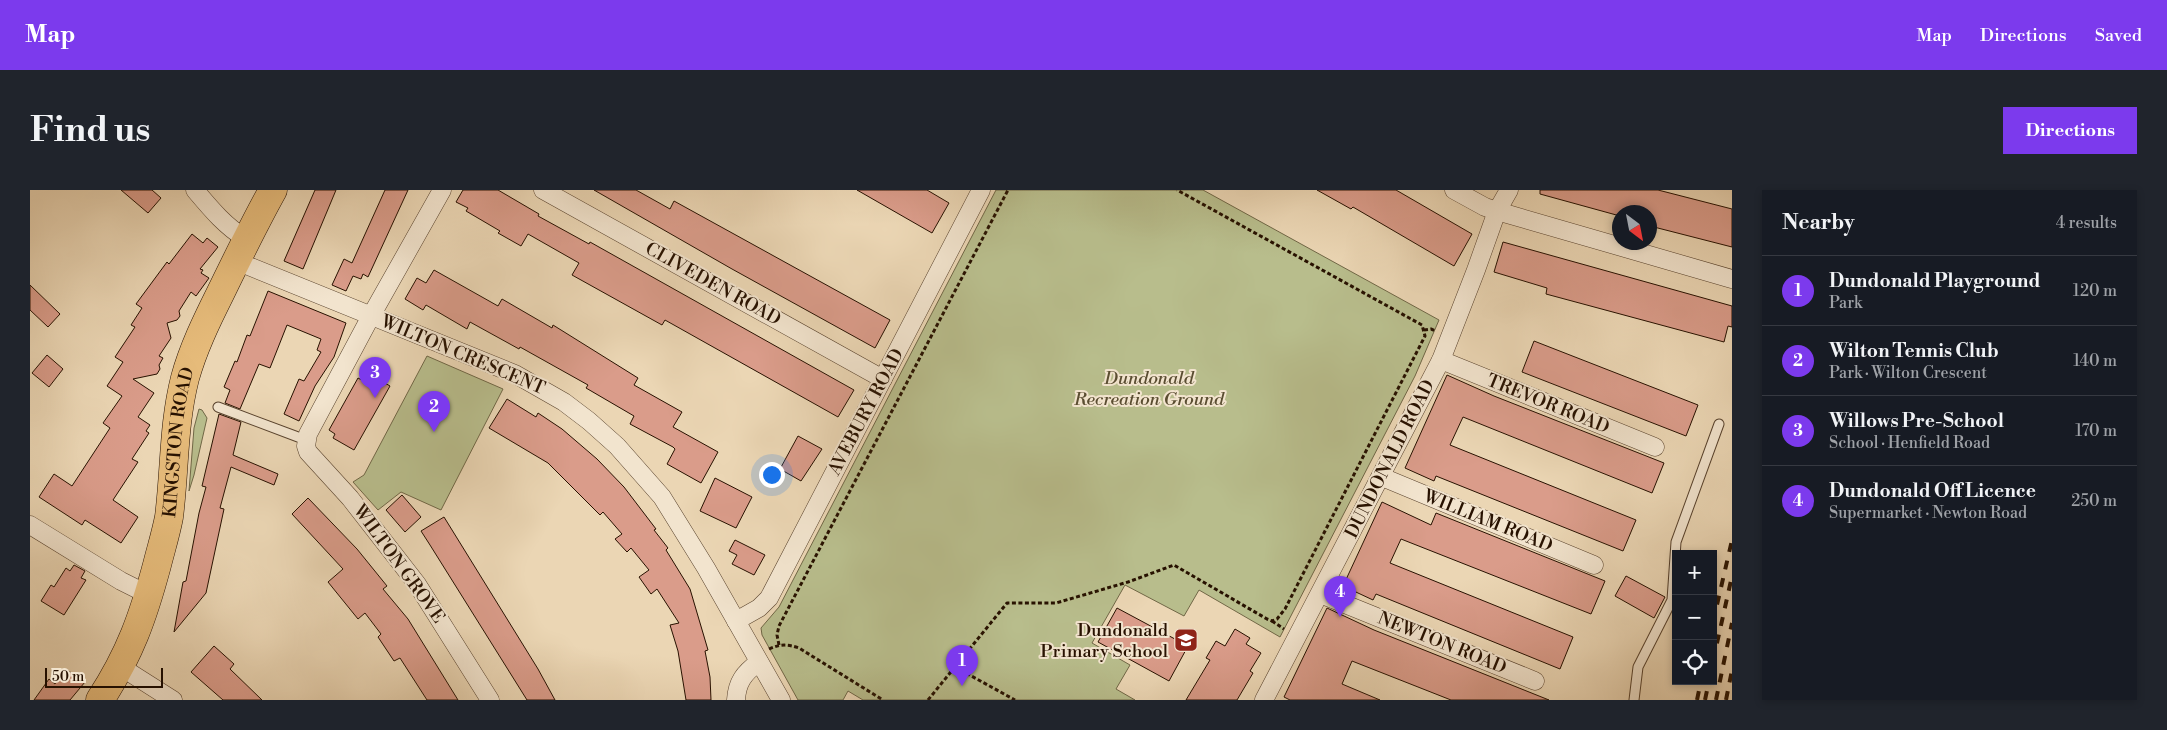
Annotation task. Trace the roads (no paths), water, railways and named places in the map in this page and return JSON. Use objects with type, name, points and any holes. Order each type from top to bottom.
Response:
[{"type":"main road","name":"KINGSTON ROAD","points":[[100,700],[121,667],[135,638],[149,596],[169,516],[174,445],[185,380],[195,347],[241,250],[273,190]]},
{"type":"street","name":"WILTON CRESCENT","points":[[195,190],[217,216],[234,231],[241,250],[371,316],[515,374],[564,402],[589,421],[630,459],[662,497],[697,552],[780,700]]},
{"type":"street","points":[[307,437],[371,316],[442,190]]},
{"type":"street","name":"CLIVEDEN ROAD","points":[[543,190],[883,379]]},
{"type":"street","points":[[1454,190],[1485,207],[1497,211],[1732,279]]},
{"type":"street","name":"DUNDONALD ROAD","points":[[1264,700],[1382,477],[1441,360],[1497,211],[1509,190]]},
{"type":"street","name":"AVEBURY ROAD","points":[[736,621],[759,608],[769,598],[979,191]]},
{"type":"street","name":"TREVOR ROAD","points":[[1441,360],[1655,447]]},
{"type":"street","name":"WILTON GROVE","points":[[307,437],[308,452],[350,498],[417,584],[490,700]]},
{"type":"street","name":"WILLIAM ROAD","points":[[1382,477],[1594,564]]},
{"type":"street","points":[[30,525],[149,596]]},
{"type":"street","name":"NEWTON ROAD","points":[[1320,594],[1535,681]]},
{"type":"street","points":[[736,700],[737,688],[742,676],[757,660]]},
{"type":"street","points":[[121,667],[173,700]]},
{"type":"lane","points":[[218,407],[307,437]]},
{"type":"lane","points":[[1634,700],[1638,667],[1672,600],[1676,542],[1718,424]]},
{"type":"railway","points":[[1717,605],[1732,540]]},
{"type":"railway","points":[[1717,643],[1732,576]]},
{"type":"railway","points":[[1716,700],[1732,623]]},
{"type":"railway","points":[[1726,700],[1732,670]]},
{"type":"railway","points":[[1697,700],[1700,685]]},
{"type":"railway","points":[[1705,700],[1708,685]]},
{"type":"place","name":"Willows Pre-School","points":[[375,398]]},
{"type":"place","name":"Wilton Tennis Club","points":[[434,432]]},
{"type":"place","name":"Dundonald Off Licence","points":[[1340,617]]},
{"type":"place","name":"Dundonald Primary School","points":[[1186,640]]},
{"type":"place","name":"Dundonald Playground","points":[[962,686]]},
{"type":"park label","name":"Dundonald Recreation Ground","points":[[1149,388]]}]
